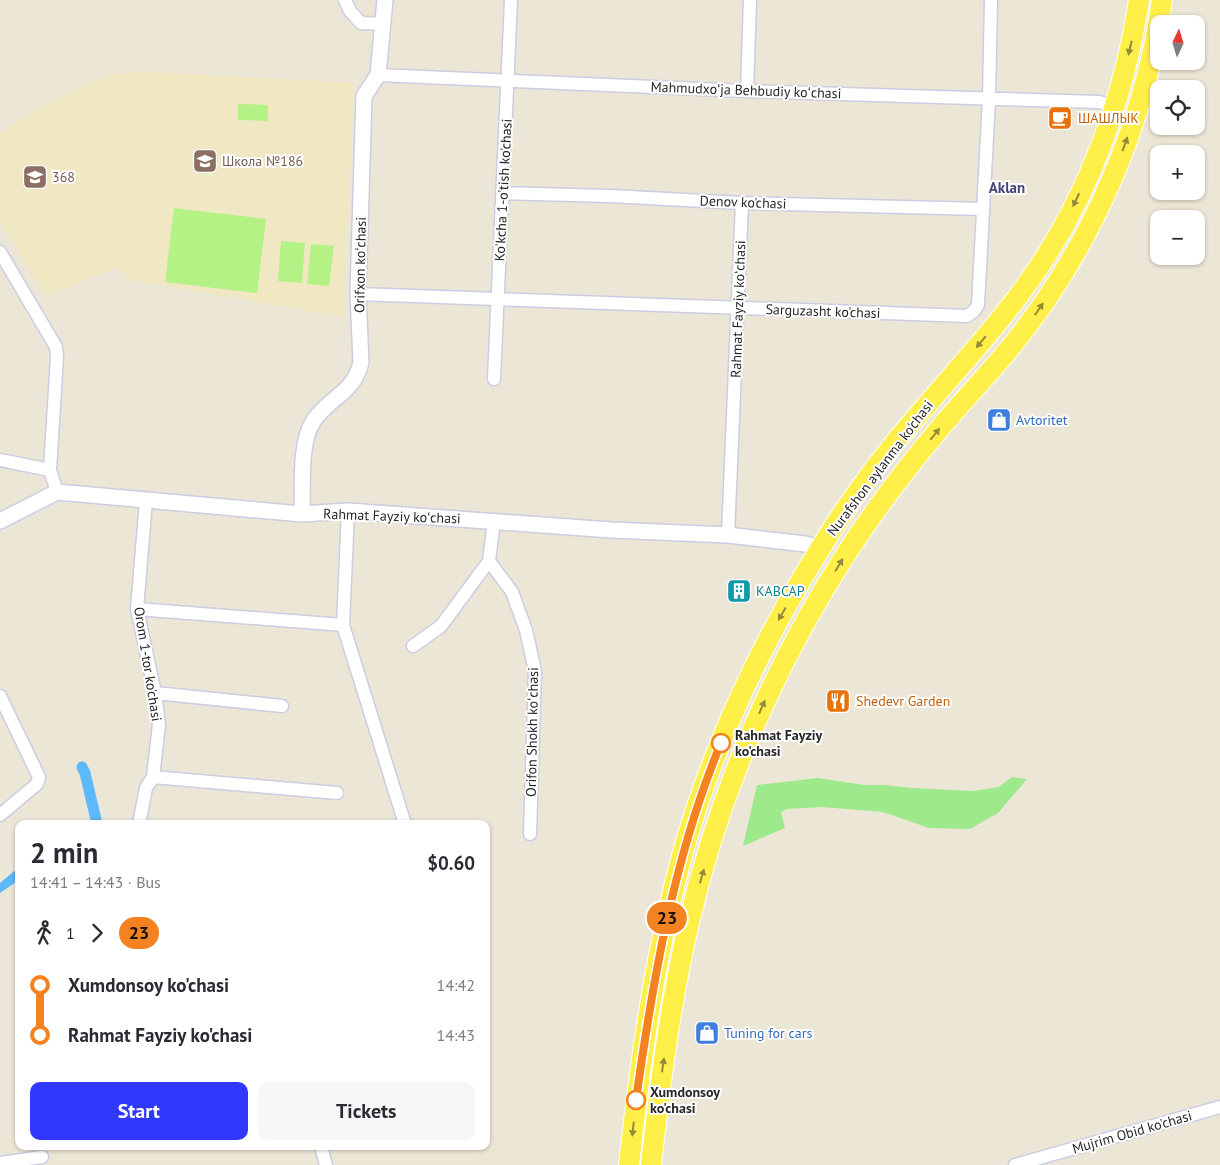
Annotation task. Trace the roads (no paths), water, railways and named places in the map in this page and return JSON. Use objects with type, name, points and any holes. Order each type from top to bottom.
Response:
[{"type":"main road","name":"Nurafshon aylanma ko'chasi","points":[[629,1165],[646,1032],[665,928],[687,839],[708,774],[764,647],[820,548],[863,485],[890,450],[994,328],[1033,276],[1063,228],[1091,168],[1114,106],[1129,51],[1139,0]]},
{"type":"main road","name":"Nurafshon aylanma ko'chasi","points":[[651,1165],[667,1034],[693,907],[711,842],[743,752],[775,679],[795,640],[847,552],[914,460],[1013,344],[1076,252],[1111,178],[1128,135],[1141,93],[1162,0]]},
{"type":"main road","points":[[1091,168],[1092,176],[1098,182],[1105,182],[1111,178]]},
{"type":"main road","points":[[1033,276],[1040,275],[1046,277],[1051,282],[1052,289]]},
{"type":"main road","points":[[708,774],[711,782],[717,786],[726,787],[733,782]]},
{"type":"main road","points":[[646,1032],[651,1028],[657,1027],[667,1034]]},
{"type":"street","points":[[345,0],[350,11],[361,23],[384,24]]},
{"type":"street","name":"Orifxon koʻchasi","points":[[302,514],[304,448],[307,432],[320,414],[352,384],[360,370],[362,354],[358,294],[364,96],[378,75],[385,0]]},
{"type":"street","name":"Ko'kcha 1-o'tish ko'chasi","points":[[494,379],[511,0]]},
{"type":"street","points":[[747,91],[750,0]]},
{"type":"street","name":"Sarguzasht ko'chasi","points":[[358,294],[967,316],[974,311],[978,304],[989,99],[992,0]]},
{"type":"street","name":"Mahmudxoʻja Behbudiy koʻchasi","points":[[378,75],[747,91],[1099,102],[1114,106]]},
{"type":"street","name":"Denov ko'chasi","points":[[503,193],[742,203],[983,209]]},
{"type":"street","name":"Rahmat Fayziy koʻchasi","points":[[728,535],[742,203]]},
{"type":"street","points":[[0,252],[56,347],[57,357],[50,470],[57,492],[0,521]]},
{"type":"street","points":[[0,460],[50,470]]},
{"type":"street","name":"Rahmat Fayziy koʻchasi","points":[[57,492],[302,514],[348,512],[611,530],[728,535],[805,544],[820,548]]},
{"type":"street","name":"Orom 1-tor ko'chasi","points":[[140,820],[146,788],[153,777],[159,724],[155,693],[137,609],[146,501]]},
{"type":"street","points":[[348,512],[343,625],[404,820]]},
{"type":"street","points":[[413,646],[440,626],[489,561],[494,521]]},
{"type":"street","name":"Orifon Shokh koʻchasi","points":[[489,561],[512,592],[526,630],[535,671],[530,834]]},
{"type":"street","points":[[137,609],[343,625]]},
{"type":"street","points":[[155,693],[282,706]]},
{"type":"street","points":[[0,696],[39,777],[37,784],[0,815]]},
{"type":"street","points":[[153,777],[336,793]]},
{"type":"street","name":"Mujrim Obid ko'chasi","points":[[1015,1165],[1220,1107]]},
{"type":"street","points":[[322,1150],[326,1165]]},
{"type":"street","points":[[0,1163],[42,1157]]},
{"type":"water","points":[[15,870],[15,883],[0,893],[0,883]]},
{"type":"waterway","points":[[82,767],[96,820]]},
{"type":"place","name":"ШАШЛЫК","points":[[1060,118]]},
{"type":"place","name":"Школа №186","points":[[205,161]]},
{"type":"place","name":"368","points":[[35,177]]},
{"type":"place","name":"Avtoritet","points":[[999,420]]},
{"type":"place","name":"КАВСАР","points":[[739,591]]},
{"type":"place","name":"Shedevr Garden","points":[[838,701]]},
{"type":"place","name":"Rahmat Fayziy ko'chasi","points":[[721,743]]},
{"type":"place","name":"Tuning for cars","points":[[707,1033]]},
{"type":"place","name":"Xumdonsoy ko'chasi","points":[[636,1100]]},
{"type":"district","name":"Aklan","points":[[1007,187]]}]
